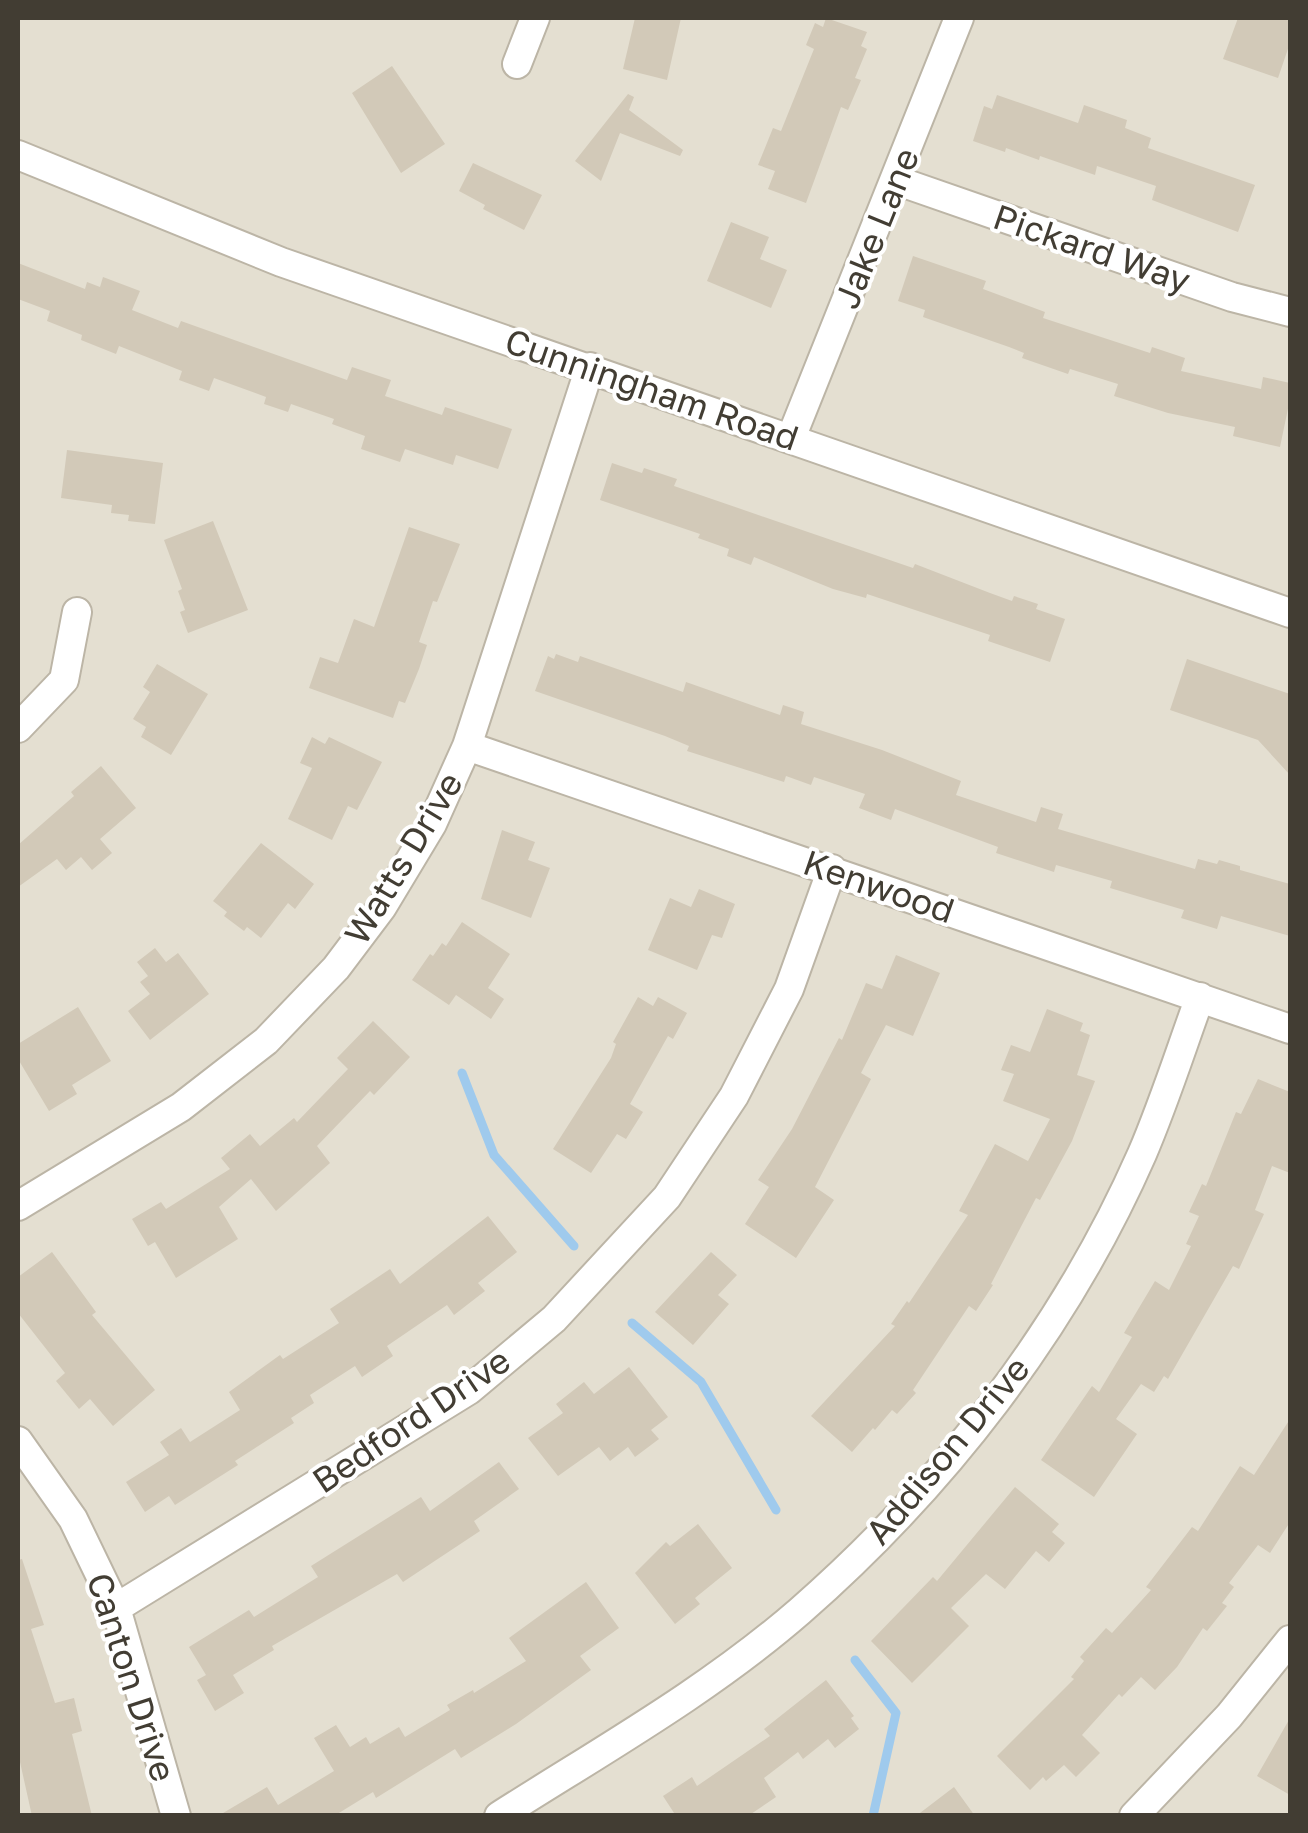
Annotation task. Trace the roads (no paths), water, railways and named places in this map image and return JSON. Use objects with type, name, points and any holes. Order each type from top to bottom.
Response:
[{"type":"street","points":[[518,64],[535,18]]},
{"type":"street","name":"Jake Lane","points":[[791,438],[959,18]]},
{"type":"street","name":"Cunningham Road","points":[[18,155],[281,262],[1290,613]]},
{"type":"street","name":"Pickard Way","points":[[895,180],[1232,296],[1290,312]]},
{"type":"street","name":"Watts Drive","points":[[18,1206],[181,1107],[266,1040],[336,968],[382,907],[432,824],[467,746],[590,367]]},
{"type":"street","points":[[18,728],[64,680],[77,612]]},
{"type":"street","name":"Kenwood","points":[[467,746],[1290,1028]]},
{"type":"street","name":"Bedford Drive","points":[[116,1608],[469,1390],[554,1319],[667,1197],[734,1096],[789,988],[832,869]]},
{"type":"street","name":"Addison Drive","points":[[498,1816],[690,1695],[798,1613],[906,1511],[995,1403],[1075,1283],[1142,1154],[1200,997]]},
{"type":"street","name":"Canton Drive","points":[[18,1441],[73,1519],[116,1608],[176,1816]]},
{"type":"street","points":[[1134,1816],[1229,1716],[1289,1645]]},
{"type":"waterway","points":[[462,1073],[494,1155],[574,1246]]},
{"type":"waterway","points":[[632,1323],[701,1382],[776,1510]]},
{"type":"waterway","points":[[855,1660],[896,1713],[873,1816]]}]
